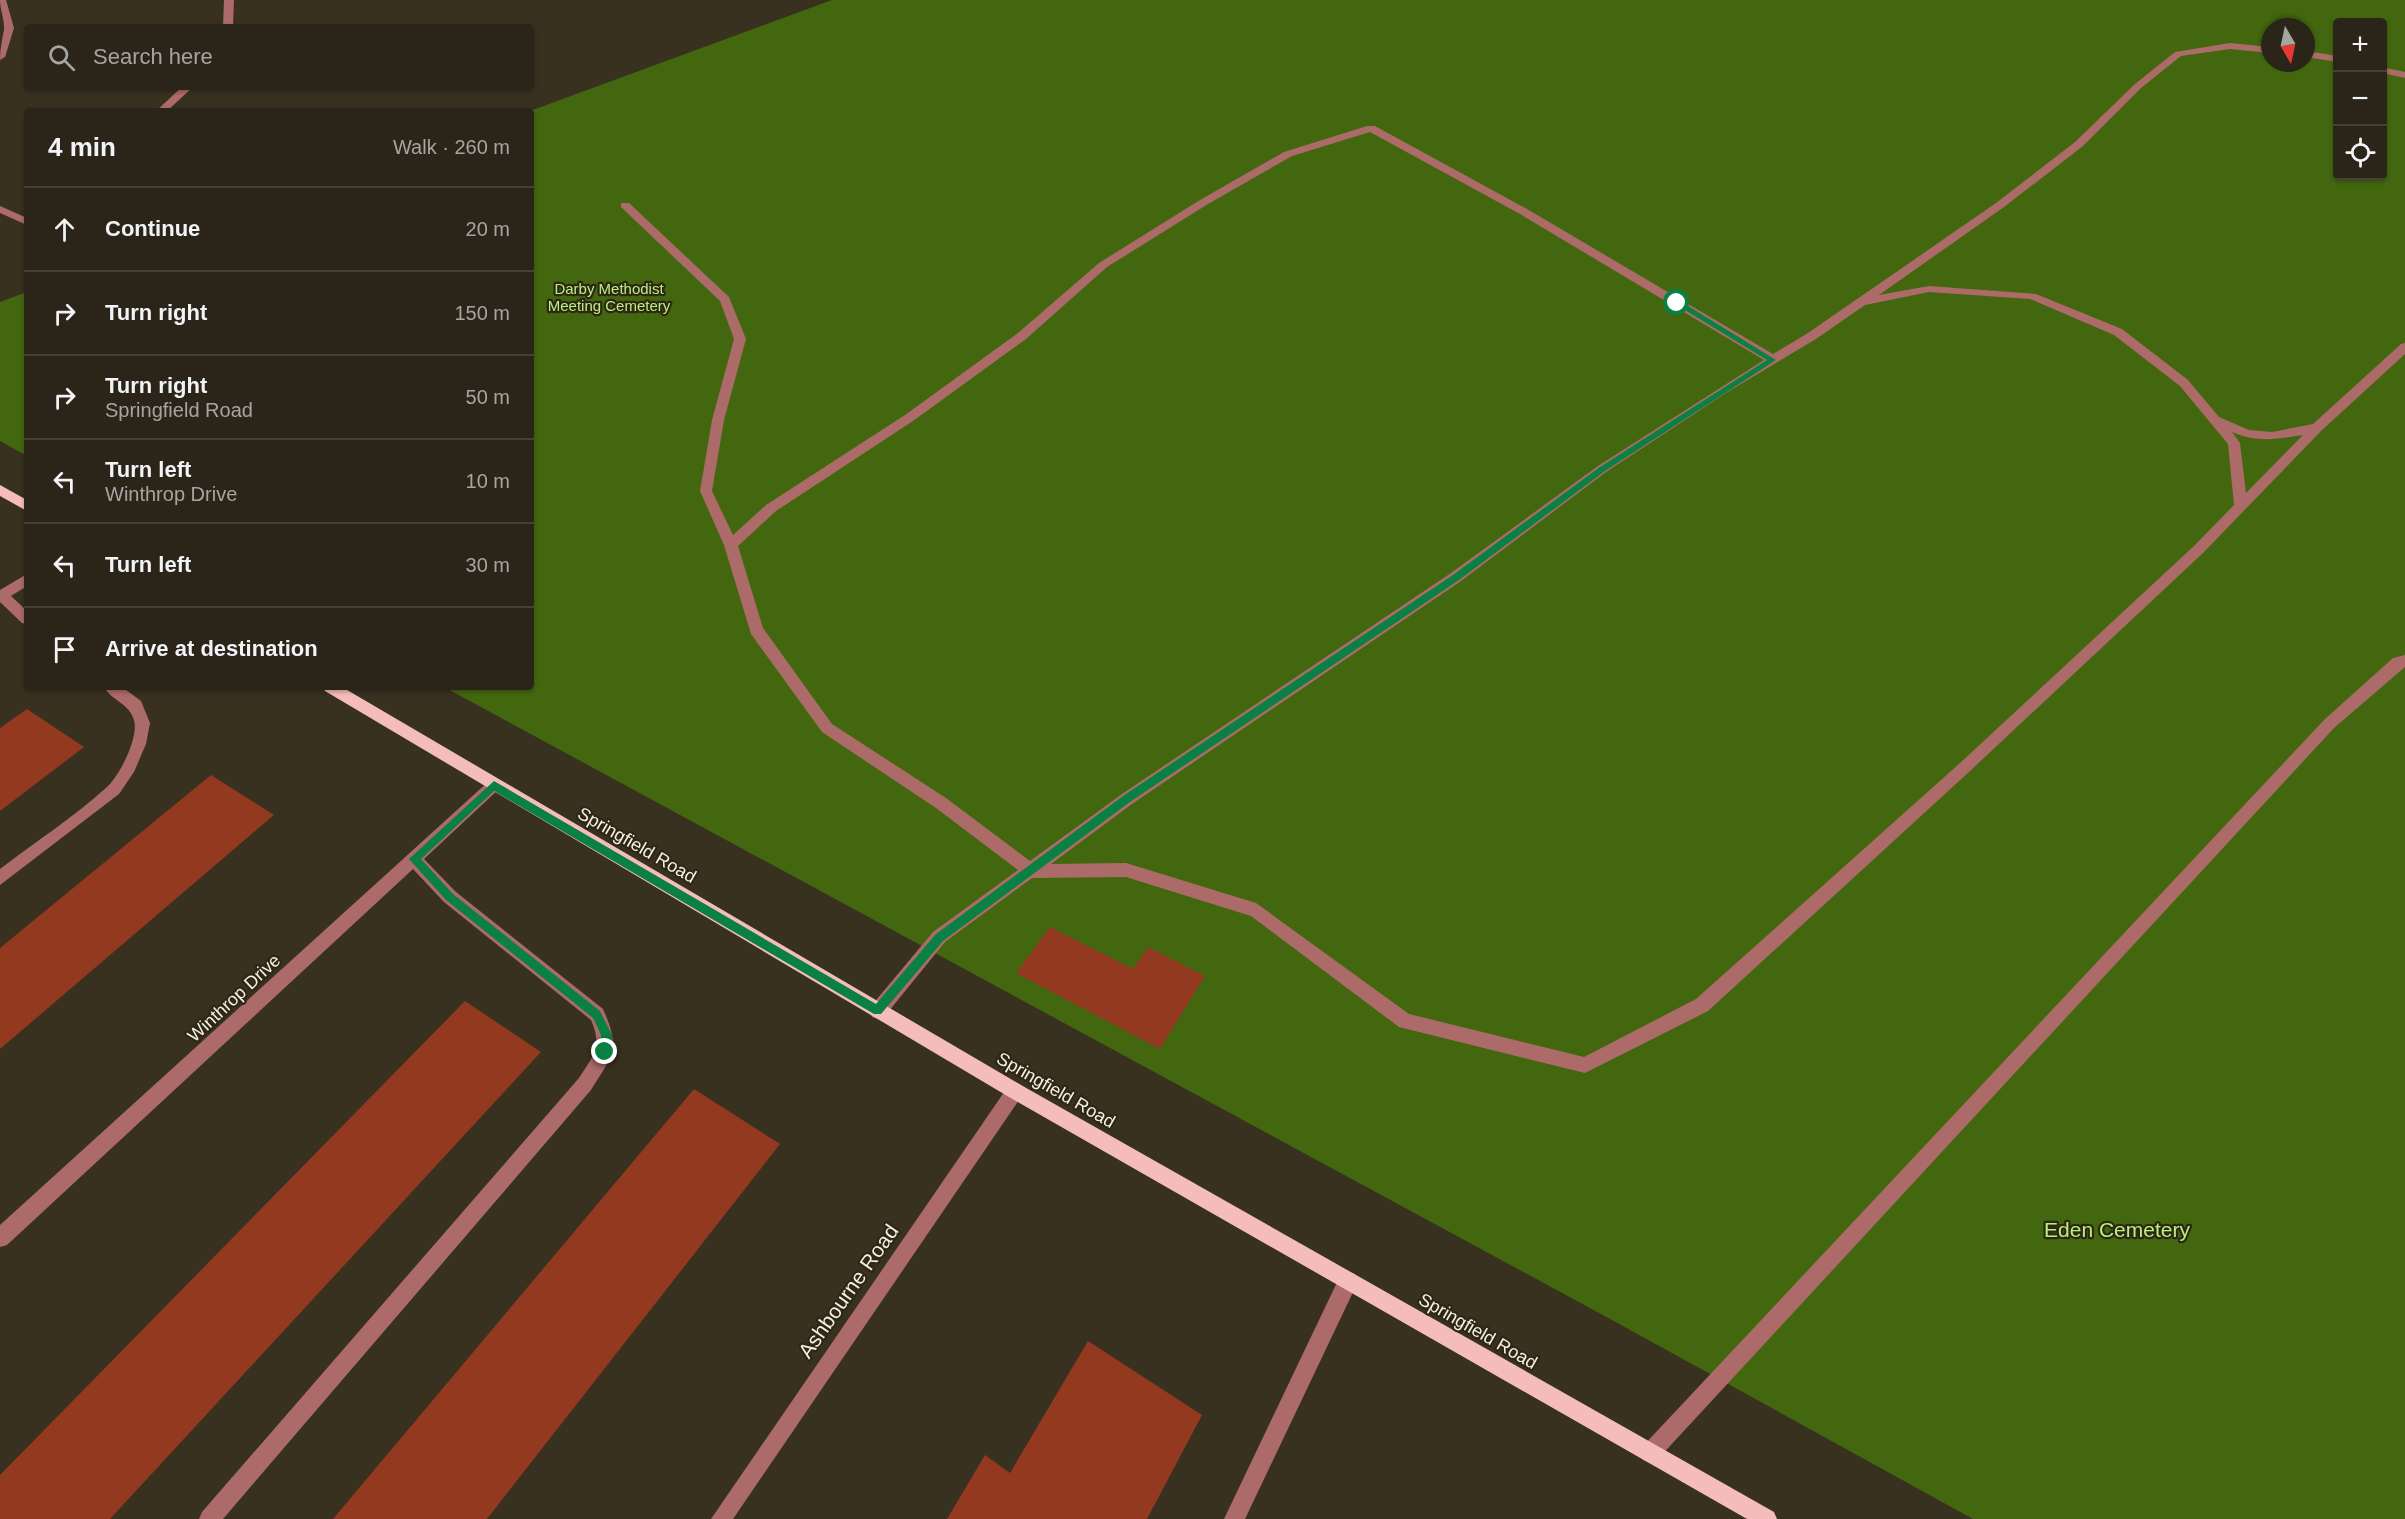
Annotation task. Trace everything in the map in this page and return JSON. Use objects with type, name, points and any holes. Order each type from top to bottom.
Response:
[{"type":"main road","points":[[0,490],[24,504]]},
{"type":"main road","name":"Springfield Road","points":[[335,690],[1015,1091],[1767,1519]]},
{"type":"street","points":[[0,0],[9,28],[0,57]]},
{"type":"street","points":[[228,24],[229,0]]},
{"type":"street","points":[[878,1011],[939,937],[1127,799],[1456,578],[1602,469],[1812,336],[2000,205],[2065,155],[2138,86],[2178,54],[2230,46],[2261,49]]},
{"type":"street","points":[[2315,55],[2333,58]]},
{"type":"street","points":[[2387,71],[2405,75]]},
{"type":"street","points":[[164,108],[185,90]]},
{"type":"street","points":[[731,545],[771,508],[909,418],[1022,336],[1103,265],[1204,202],[1288,154],[1371,128],[1454,171],[1558,230],[1773,360]]},
{"type":"street","points":[[625,205],[724,300],[740,339],[718,420],[706,491],[731,545],[756,630],[827,728],[941,803],[1031,871],[1126,870],[1256,910],[1405,1021],[1585,1065],[1702,1005],[1999,736],[2199,549],[2317,428],[2405,347]]},
{"type":"street","points":[[0,209],[24,221]]},
{"type":"street","points":[[1860,302],[1929,289],[2031,296],[2118,332],[2184,382],[2234,443],[2241,505]]},
{"type":"street","points":[[2214,418],[2247,434],[2272,436],[2317,428]]},
{"type":"street","points":[[24,581],[1,597],[24,616]]},
{"type":"street","points":[[1650,1453],[2330,724],[2398,662],[2405,661]]},
{"type":"street","points":[[0,878],[114,790],[129,768],[139,744],[143,723],[136,705],[115,690]]},
{"type":"street","name":"Winthrop Drive","points":[[0,1238],[494,785]]},
{"type":"street","points":[[209,1519],[585,1084],[605,1052],[607,1035],[597,1015],[450,897],[414,859]]},
{"type":"street","name":"Ashbourne Road","points":[[721,1519],[1015,1091]]},
{"type":"street","points":[[1234,1519],[1348,1281]]},
{"type":"green space","points":[[832,0],[2405,0],[2405,1519],[1973,1519],[1612,1320],[450,690],[534,690],[534,110]]},
{"type":"green space","points":[[24,293],[24,454],[0,441],[0,302]]},
{"type":"building","points":[[27,709],[84,747],[0,811],[0,728]]},
{"type":"building","points":[[211,775],[274,815],[0,1049],[0,948]]},
{"type":"building","points":[[1050,927],[1133,969],[1148,947],[1205,976],[1160,1049],[1016,973]]},
{"type":"building","points":[[465,1001],[541,1052],[110,1519],[0,1519],[0,1475]]},
{"type":"building","points":[[694,1089],[780,1144],[487,1519],[333,1519]]},
{"type":"building","points":[[1088,1341],[1202,1415],[1147,1519],[947,1519],[985,1455],[1010,1473]]},
{"type":"route","points":[[605,1052],[607,1035],[597,1015],[450,897],[414,859],[494,785],[878,1011],[939,937],[1127,799],[1456,578],[1602,469],[1722,390],[1773,360],[1677,303]]},
{"type":"park label","name":"Darby Methodist Meeting Cemetery","points":[[609,296]]},
{"type":"park label","name":"Eden Cemetery","points":[[2117,1229]]}]
